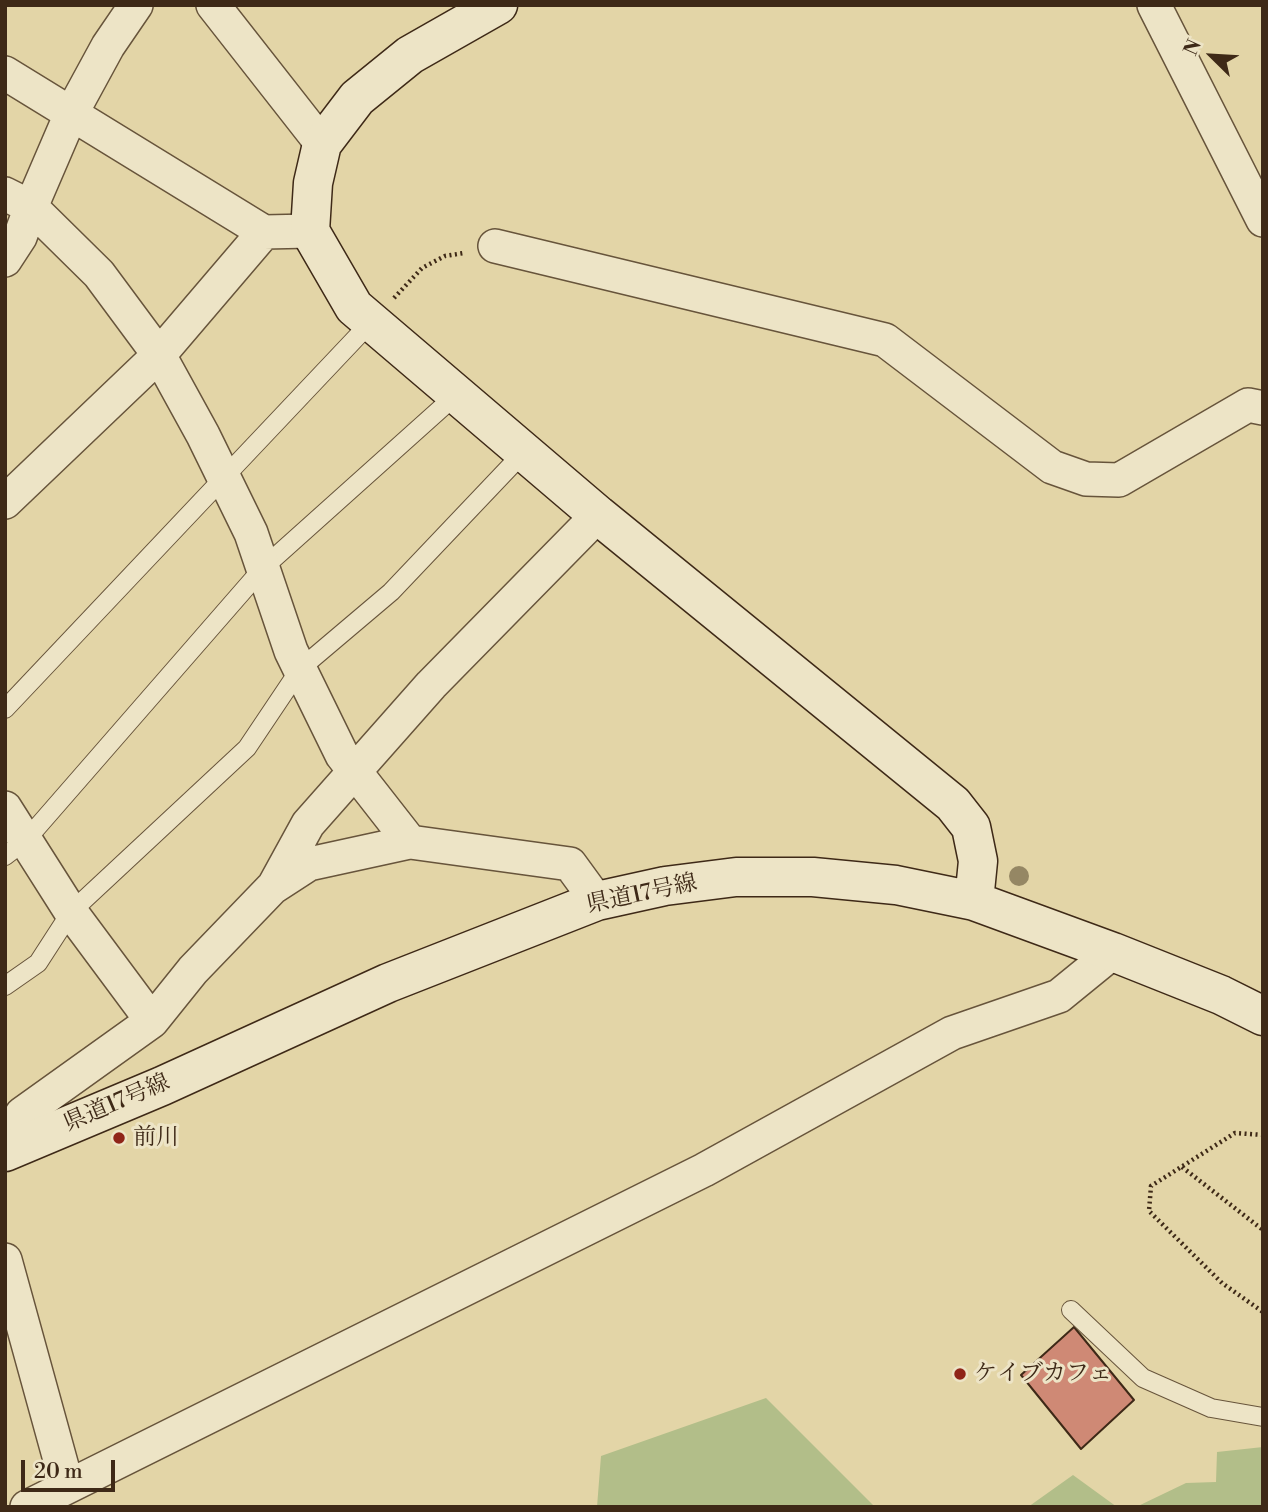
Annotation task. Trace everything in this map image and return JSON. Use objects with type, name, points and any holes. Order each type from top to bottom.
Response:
[{"type":"main road","points":[[498,5],[410,55],[357,98],[321,145],[313,183],[310,231],[354,307],[598,515],[953,804],[971,827],[978,861],[974,901]]},
{"type":"main road","name":"県道17号線","points":[[15,1148],[174,1080],[388,983],[597,901],[664,886],[736,877],[813,877],[895,885],[974,901],[1113,952],[1221,995],[1263,1016]]},
{"type":"street","points":[[5,260],[20,237],[18,201],[71,114],[108,46],[136,5]]},
{"type":"street","points":[[213,5],[321,145]]},
{"type":"street","points":[[1154,5],[1263,220]]},
{"type":"street","points":[[5,74],[264,232],[310,231]]},
{"type":"street","points":[[18,201],[99,274],[159,355],[251,533],[291,652],[342,755],[410,842]]},
{"type":"street","points":[[5,502],[159,355],[264,232]]},
{"type":"street","points":[[495,246],[885,340],[1052,467],[1086,479],[1119,480],[1248,405],[1263,408]]},
{"type":"street","points":[[272,888],[308,824],[430,685],[598,515]]},
{"type":"street","points":[[5,808],[15,848],[71,912],[152,1021]]},
{"type":"street","points":[[15,1148],[22,1114],[152,1021],[193,970],[272,888],[309,864],[410,842],[570,864],[597,901]]},
{"type":"street","points":[[27,1507],[704,1170],[952,1033],[1059,996],[1113,952]]},
{"type":"street","points":[[5,1260],[67,1485]]},
{"type":"lane","points":[[5,709],[371,322]]},
{"type":"lane","points":[[15,848],[263,568],[456,395]]},
{"type":"lane","points":[[5,986],[38,963],[71,912],[247,748],[300,669],[391,592],[524,452]]},
{"type":"lane","points":[[1071,1310],[1143,1378],[1211,1408],[1263,1417]]},
{"type":"path","points":[[371,322],[422,268],[445,256],[495,246]]},
{"type":"path","points":[[1263,1135],[1235,1133],[1151,1186],[1149,1211],[1222,1283],[1263,1312]]},
{"type":"path","points":[[1182,1167],[1263,1230]]},
{"type":"green space","points":[[766,1398],[875,1507],[597,1507],[601,1456]]},
{"type":"green space","points":[[1263,1447],[1263,1507],[1136,1507],[1186,1483],[1216,1482],[1217,1452]]},
{"type":"green space","points":[[1073,1475],[1117,1507],[1028,1507]]},
{"type":"building","points":[[1074,1327],[1134,1400],[1081,1449],[1021,1375]]},
{"type":"place","name":"前川","points":[[119,1138]]},
{"type":"place","name":"ケイブカフェ","points":[[960,1374]]}]
